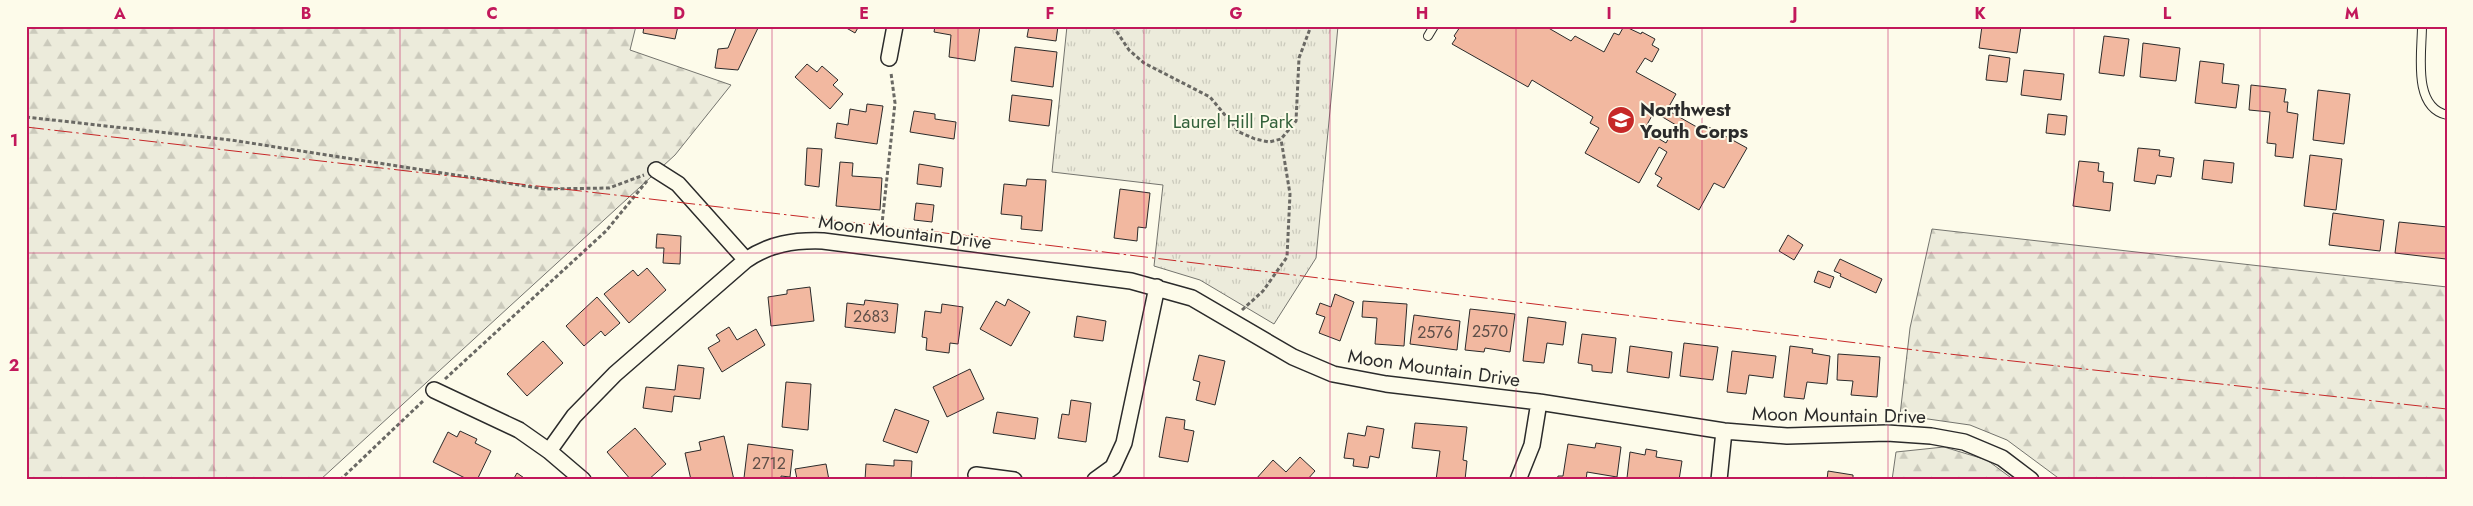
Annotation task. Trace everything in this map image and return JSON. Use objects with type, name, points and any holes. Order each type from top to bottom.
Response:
[{"type":"street","points":[[890,58],[895,26]]},
{"type":"street","points":[[656,170],[678,184],[746,260]]},
{"type":"street","name":"Moon Mountain Drive","points":[[549,451],[574,416],[615,374],[746,260],[761,250],[800,240],[879,248],[1131,281],[1157,287],[1192,298],[1293,357],[1333,374],[1386,384],[1539,402],[1724,431],[1787,436],[1887,432],[1931,436],[1964,442],[2002,458],[2031,480]]},
{"type":"street","points":[[1096,480],[1113,467],[1124,444],[1157,287]]},
{"type":"street","points":[[434,390],[499,419],[549,451],[583,480]]},
{"type":"street","points":[[1518,480],[1532,445],[1539,402]]},
{"type":"street","name":"Moon Mountain Drive","points":[[1719,480],[1724,431]]},
{"type":"street","points":[[976,475],[1014,480]]},
{"type":"lane","points":[[1428,36],[1434,26]]},
{"type":"lane","points":[[2422,26],[2422,81],[2427,99],[2431,107],[2447,114]]},
{"type":"path","points":[[1113,26],[1129,50],[1144,63],[1210,97],[1239,132],[1268,142],[1281,139],[1296,121],[1299,58],[1311,26]]},
{"type":"path","points":[[879,248],[895,103],[890,58]]},
{"type":"path","points":[[26,117],[231,140],[545,189],[609,188],[656,170]]},
{"type":"path","points":[[1231,320],[1263,291],[1287,257],[1290,194],[1281,139]]},
{"type":"path","points":[[340,480],[606,231],[656,170]]},
{"type":"green space","points":[[26,26],[636,26],[630,50],[731,85],[675,155],[320,480],[26,480]]},
{"type":"green space","name":"Laurel Hill Park","points":[[1067,26],[1338,26],[1316,258],[1274,324],[1200,280],[1154,266],[1163,185],[1052,172]]},
{"type":"green space","points":[[1932,229],[2447,287],[2447,480],[2061,480],[2007,440],[1970,425],[1900,415],[1910,328]]},
{"type":"green space","points":[[1944,447],[1987,460],[2014,480],[1892,480],[1896,452]]},
{"type":"building","points":[[644,26],[678,26],[675,39],[643,33]]},
{"type":"building","points":[[737,26],[758,28],[738,70],[715,68],[718,49],[728,48]]},
{"type":"building","points":[[843,26],[859,26],[855,33]]},
{"type":"building","points":[[935,26],[980,26],[975,61],[949,57],[951,35],[934,32]]},
{"type":"building","points":[[1029,26],[1058,26],[1056,41],[1027,37]]},
{"type":"building","name":"Northwest Youth Corps","points":[[1545,26],[1571,41],[1575,36],[1604,52],[1614,33],[1619,35],[1624,26],[1641,34],[1642,32],[1655,39],[1652,45],[1659,49],[1652,62],[1645,58],[1636,72],[1676,94],[1667,110],[1702,130],[1705,125],[1747,148],[1724,188],[1714,183],[1699,210],[1657,186],[1662,178],[1655,174],[1667,152],[1659,147],[1639,183],[1585,153],[1599,128],[1590,123],[1593,117],[1532,80],[1528,87],[1452,44],[1456,38],[1454,36],[1460,27]],"holes":[[[1654,112],[1676,125],[1666,143],[1644,130]]]},
{"type":"building","points":[[1982,26],[2021,26],[2017,53],[1979,48]]},
{"type":"building","points":[[2104,36],[2129,39],[2124,76],[2099,73]]},
{"type":"building","points":[[2143,43],[2180,48],[2176,81],[2140,77]]},
{"type":"building","points":[[1015,47],[1057,52],[1053,87],[1011,81]]},
{"type":"building","points":[[1989,55],[2010,58],[2007,82],[1986,80]]},
{"type":"building","points":[[2200,61],[2224,64],[2222,83],[2239,85],[2236,108],[2195,103]]},
{"type":"building","points":[[807,64],[817,72],[822,66],[838,80],[833,85],[843,94],[830,109],[795,77]]},
{"type":"building","points":[[2024,70],[2064,74],[2061,100],[2021,95]]},
{"type":"building","points":[[2251,85],[2286,89],[2284,102],[2288,102],[2287,112],[2298,114],[2293,158],[2275,156],[2276,144],[2267,143],[2270,112],[2249,110]]},
{"type":"building","points":[[2318,90],[2350,94],[2344,144],[2313,140]]},
{"type":"building","points":[[1012,95],[1052,100],[1049,126],[1009,121]]},
{"type":"building","points":[[867,104],[883,106],[877,144],[835,138],[837,123],[848,125],[850,109],[866,112]]},
{"type":"building","points":[[914,111],[935,114],[935,119],[956,122],[954,139],[910,132]]},
{"type":"building","points":[[2048,114],[2067,116],[2065,135],[2046,133]]},
{"type":"building","points":[[807,148],[822,149],[819,187],[805,185]]},
{"type":"building","points":[[2138,148],[2160,150],[2159,156],[2174,158],[2171,177],[2157,175],[2155,184],[2134,181]]},
{"type":"building","points":[[2310,155],[2342,159],[2336,210],[2304,206]]},
{"type":"building","points":[[2204,160],[2234,163],[2232,183],[2202,179]]},
{"type":"building","points":[[2079,161],[2099,163],[2098,171],[2104,172],[2103,182],[2113,183],[2110,211],[2073,206]]},
{"type":"building","points":[[840,162],[853,163],[852,176],[882,178],[880,210],[836,206]]},
{"type":"building","points":[[919,164],[943,168],[941,187],[917,184]]},
{"type":"building","points":[[1027,179],[1046,180],[1042,231],[1021,229],[1022,216],[1001,214],[1004,184],[1026,186]]},
{"type":"building","points":[[1120,189],[1150,193],[1146,228],[1138,227],[1137,241],[1114,238]]},
{"type":"building","points":[[916,203],[934,205],[932,222],[914,220]]},
{"type":"building","points":[[2333,213],[2384,220],[2380,251],[2329,245]]},
{"type":"building","points":[[2399,222],[2447,227],[2446,259],[2395,253]]},
{"type":"building","points":[[657,234],[681,236],[680,264],[663,263],[664,248],[656,248]]},
{"type":"building","points":[[1788,235],[1803,245],[1794,260],[1779,251]]},
{"type":"building","points":[[1840,259],[1882,279],[1876,293],[1840,276],[1841,274],[1834,271]]},
{"type":"building","points":[[647,268],[666,290],[629,323],[604,294],[633,270],[638,276]]},
{"type":"building","points":[[1818,271],[1834,277],[1830,288],[1814,282]]},
{"type":"building","points":[[810,287],[814,321],[771,326],[768,297],[787,294],[787,290]]},
{"type":"building","points":[[1335,294],[1354,302],[1340,341],[1319,333],[1325,317],[1316,314],[1320,303],[1331,307]]},
{"type":"building","points":[[597,297],[620,323],[605,336],[601,331],[584,346],[566,326]]},
{"type":"building","points":[[1008,299],[1030,312],[1011,346],[980,329],[996,301],[1005,306]]},
{"type":"building","points":[[865,300],[898,304],[895,333],[845,327],[847,303],[864,305]]},
{"type":"building","points":[[1363,301],[1407,304],[1404,346],[1375,344],[1377,318],[1362,317]]},
{"type":"building","points":[[942,304],[963,307],[958,344],[950,343],[949,353],[926,350],[927,338],[922,337],[925,311],[941,313]]},
{"type":"building","points":[[1470,309],[1515,314],[1510,352],[1485,348],[1484,352],[1465,350]]},
{"type":"building","points":[[1414,315],[1460,321],[1457,350],[1410,344]]},
{"type":"building","points":[[1077,316],[1106,321],[1103,341],[1074,337]]},
{"type":"building","points":[[1528,317],[1566,322],[1563,345],[1547,343],[1544,363],[1523,361]]},
{"type":"building","points":[[729,327],[737,340],[756,329],[765,345],[722,372],[708,348],[720,341],[716,335]]},
{"type":"building","points":[[1582,334],[1616,338],[1612,373],[1592,371],[1592,365],[1578,363]]},
{"type":"building","points":[[543,341],[563,363],[527,396],[507,374]]},
{"type":"building","points":[[1684,343],[1718,347],[1713,380],[1680,376]]},
{"type":"building","points":[[1630,346],[1672,352],[1669,378],[1627,372]]},
{"type":"building","points":[[1790,346],[1813,349],[1812,353],[1830,356],[1827,384],[1807,382],[1804,399],[1784,397]]},
{"type":"building","points":[[1732,351],[1776,356],[1773,378],[1749,375],[1746,394],[1727,392]]},
{"type":"building","points":[[1838,354],[1880,357],[1877,397],[1851,395],[1853,381],[1837,380]]},
{"type":"building","points":[[1199,355],[1225,361],[1215,405],[1196,400],[1200,382],[1193,380]]},
{"type":"building","points":[[678,365],[704,368],[700,399],[674,396],[672,412],[643,408],[646,387],[675,390]]},
{"type":"building","points":[[970,369],[984,399],[947,417],[933,387]]},
{"type":"building","points":[[786,382],[811,384],[808,430],[782,427]]},
{"type":"building","points":[[1071,400],[1091,403],[1086,442],[1058,438],[1062,414],[1069,415]]},
{"type":"building","points":[[895,409],[929,421],[917,453],[883,441]]},
{"type":"building","points":[[997,412],[1038,418],[1035,439],[993,433]]},
{"type":"building","points":[[1166,417],[1185,420],[1184,429],[1194,431],[1188,462],[1159,457]]},
{"type":"building","points":[[1415,423],[1467,427],[1463,460],[1467,461],[1465,480],[1436,480],[1440,451],[1412,448]]},
{"type":"building","points":[[1367,426],[1384,429],[1379,458],[1370,456],[1368,468],[1353,466],[1354,459],[1344,458],[1348,433],[1365,436]]},
{"type":"building","points":[[635,428],[666,464],[648,480],[631,480],[607,452]]},
{"type":"building","points":[[460,431],[477,439],[475,443],[491,451],[477,480],[469,480],[433,462],[448,432],[457,437]]},
{"type":"building","points":[[724,436],[734,480],[691,480],[685,453],[701,450],[699,442]]},
{"type":"building","points":[[1596,443],[1621,447],[1617,477],[1587,472],[1586,480],[1557,480],[1558,476],[1563,476],[1568,444],[1595,448]]},
{"type":"building","points":[[748,444],[793,450],[790,477],[781,476],[781,480],[744,478]]},
{"type":"building","points":[[1646,449],[1657,451],[1656,457],[1682,461],[1679,480],[1627,478],[1630,452],[1645,455]]},
{"type":"building","points":[[1300,457],[1315,471],[1307,480],[1256,479],[1273,460],[1286,472]]},
{"type":"building","points":[[894,460],[912,461],[911,479],[865,480],[866,464],[894,466]]},
{"type":"building","points":[[826,464],[829,480],[795,480],[797,479],[795,469]]},
{"type":"building","points":[[1828,471],[1853,475],[1853,480],[1827,480]]},
{"type":"building","points":[[517,473],[527,480],[513,480]]},
{"type":"power","points":[[26,127],[988,238],[1940,353],[2447,409]]},
{"type":"place","name":"Northwest Youth Corps","points":[[1621,120]]}]
